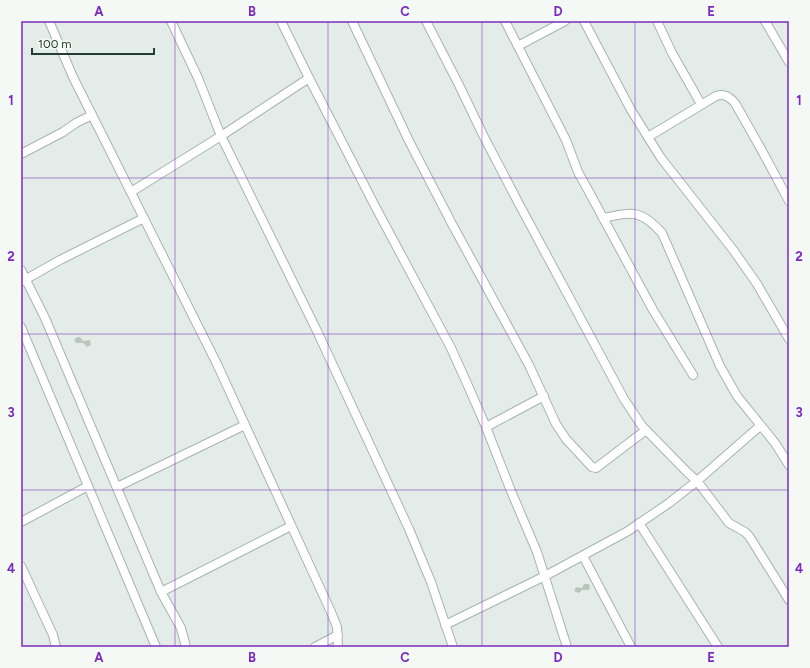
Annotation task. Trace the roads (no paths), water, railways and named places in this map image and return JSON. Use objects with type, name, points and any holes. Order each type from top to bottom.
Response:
[{"type":"street","points":[[49,21],[73,77],[217,364],[332,612],[337,627],[338,647]]},
{"type":"street","points":[[171,21],[198,78],[221,136],[317,331],[409,529],[427,572],[453,647]]},
{"type":"street","points":[[281,21],[309,78],[451,348],[486,427],[510,491],[537,552],[567,647]]},
{"type":"street","points":[[352,21],[406,134],[544,396],[556,424],[575,449],[594,468],[600,466],[646,430]]},
{"type":"street","points":[[426,21],[550,264],[638,422],[697,481],[729,523],[745,532],[753,540],[789,600]]},
{"type":"street","points":[[505,21],[566,140],[578,172],[653,310],[693,375]]},
{"type":"street","points":[[518,46],[565,21]]},
{"type":"street","points":[[584,21],[630,110],[661,158],[734,251],[757,284],[789,339]]},
{"type":"street","points":[[657,21],[672,53],[701,104]]},
{"type":"street","points":[[765,21],[789,62]]},
{"type":"street","points":[[131,192],[221,136],[309,78]]},
{"type":"street","points":[[648,137],[701,104],[721,94],[725,95],[730,98],[761,149],[789,201]]},
{"type":"street","points":[[21,154],[92,115]]},
{"type":"street","points":[[603,218],[626,213],[634,213],[649,220],[662,233],[720,366],[736,396],[775,443],[789,465]]},
{"type":"street","points":[[23,281],[60,260],[144,218]]},
{"type":"street","points":[[21,270],[23,281],[45,318],[160,592],[181,628],[186,647]]},
{"type":"street","points":[[21,328],[156,647]]},
{"type":"street","points":[[486,427],[544,396]]},
{"type":"street","points":[[117,488],[245,425]]},
{"type":"street","points":[[445,625],[545,576],[628,531],[669,503],[697,481],[760,426]]},
{"type":"street","points":[[21,522],[88,486]]},
{"type":"street","points":[[639,523],[718,647]]},
{"type":"street","points":[[160,592],[291,526]]},
{"type":"street","points":[[583,556],[631,647]]},
{"type":"street","points":[[21,566],[53,636],[56,647]]},
{"type":"street","points":[[315,647],[338,635]]}]
